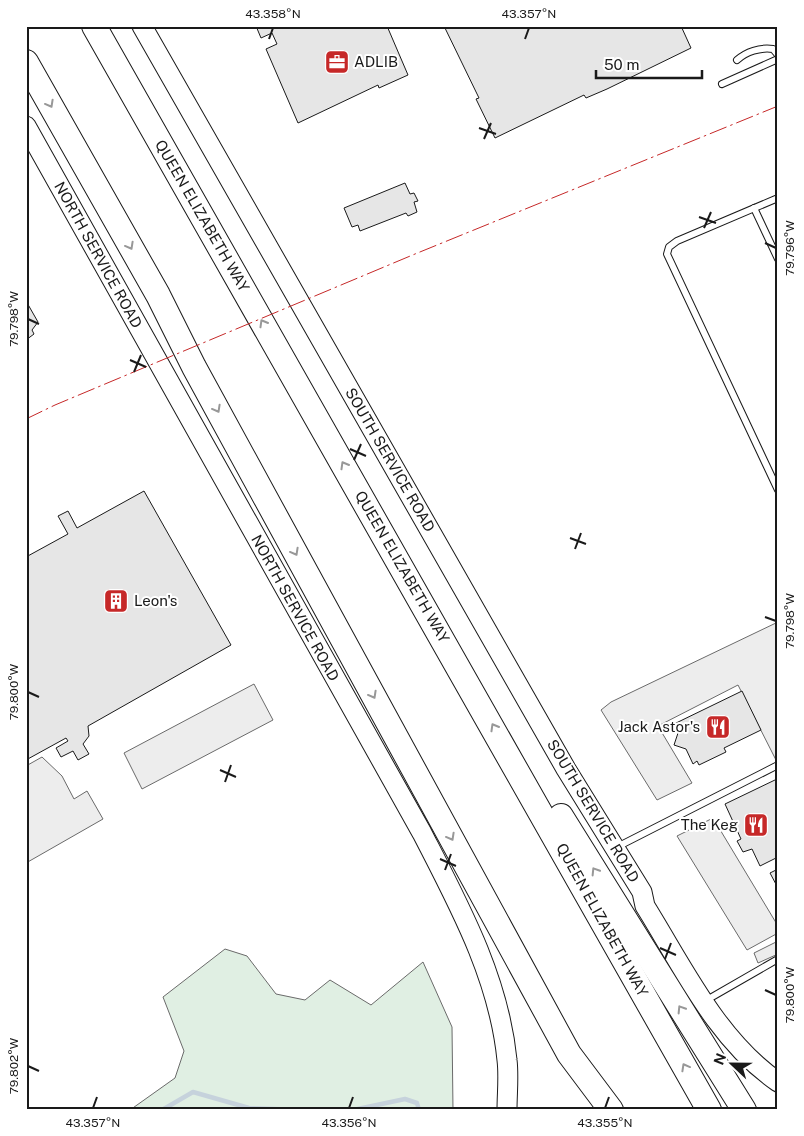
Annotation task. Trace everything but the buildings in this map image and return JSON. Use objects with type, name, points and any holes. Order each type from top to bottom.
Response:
[{"type":"highway","name":"QUEEN ELIZABETH WAY","points":[[94,26],[709,1110]]},
{"type":"highway","points":[[26,62],[158,296],[194,367],[600,1110]]},
{"type":"highway","points":[[511,758],[553,803],[744,1110]]},
{"type":"highway","points":[[569,1054],[610,1110]]},
{"type":"street","name":"SOUTH SERVICE ROAD","points":[[142,26],[556,752],[642,892],[645,906],[710,998],[748,1041],[778,1069]]},
{"type":"street","name":"NORTH SERVICE ROAD","points":[[26,126],[417,825],[464,914],[491,981],[507,1060],[507,1110]]},
{"type":"street","name":"SOUTH SERVICE ROAD","points":[[710,998],[736,1045],[761,1070],[778,1082]]},
{"type":"lane","points":[[722,84],[778,57],[773,49],[767,48],[744,53],[737,60]]},
{"type":"lane","points":[[778,198],[677,240],[669,247],[666,254],[778,490]]},
{"type":"lane","points":[[754,208],[778,259]]},
{"type":"lane","points":[[614,848],[778,765]]},
{"type":"lane","points":[[710,998],[778,960]]},
{"type":"green space","points":[[225,949],[247,956],[276,994],[305,1000],[330,980],[371,1005],[423,962],[452,1027],[453,1110],[130,1110],[175,1078],[184,1051],[163,997]]},
{"type":"shaded area","points":[[778,622],[778,764],[738,685],[658,726],[692,783],[657,800],[601,710],[611,702]]},
{"type":"shaded area","points":[[254,684],[273,720],[142,789],[124,753]]},
{"type":"shaded area","points":[[42,757],[62,776],[74,799],[87,791],[103,819],[26,863],[26,766]]},
{"type":"shaded area","points":[[713,818],[778,926],[778,933],[747,950],[677,836]]},
{"type":"shaded area","points":[[778,941],[778,954],[758,963],[754,953]]},
{"type":"waterway","points":[[162,1110],[193,1092],[249,1108],[301,1110]]},
{"type":"waterway","points":[[353,1110],[405,1099],[417,1103],[419,1110]]},
{"type":"power","points":[[26,419],[55,405],[415,254],[778,106]]},
{"type":"place","name":"ADLIB","points":[[337,62]]},
{"type":"place","name":"Leon's","points":[[116,601]]},
{"type":"place","name":"Jack Astor's","points":[[718,727]]},
{"type":"place","name":"The Keg","points":[[756,825]]}]
